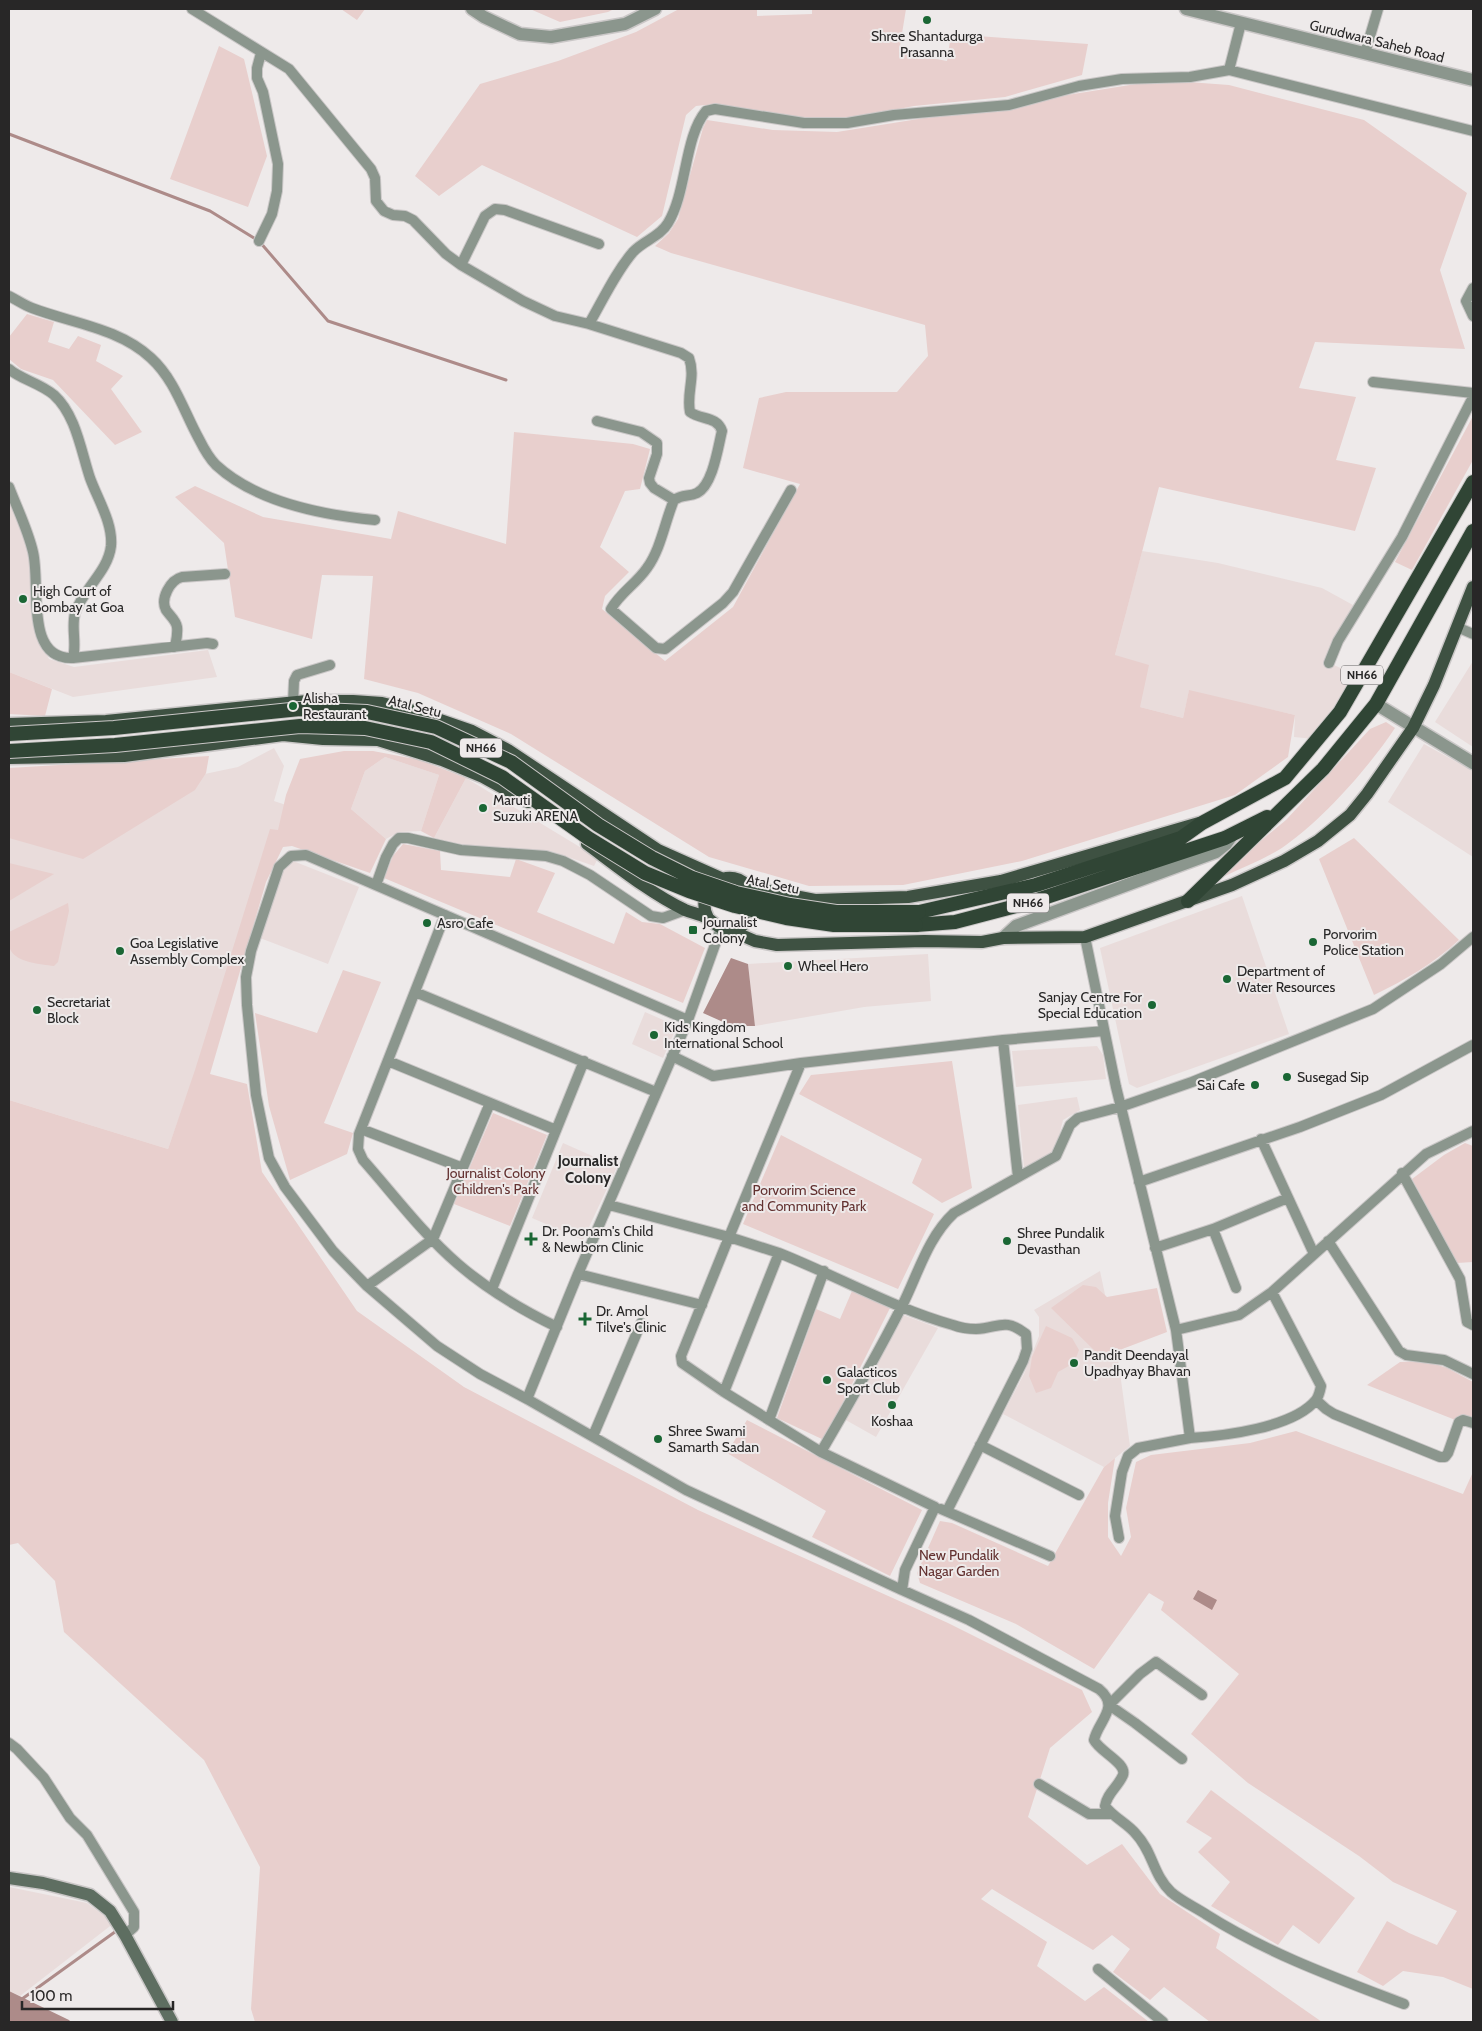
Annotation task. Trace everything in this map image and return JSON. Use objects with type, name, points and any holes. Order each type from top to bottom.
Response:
[{"type":"highway","name":"NH66","points":[[917,919],[1036,885],[1181,838],[1202,823],[1285,778],[1340,712],[1473,482]]},
{"type":"highway","points":[[1376,704],[1473,531]]},
{"type":"highway","name":"NH66","points":[[917,919],[956,922],[1019,906],[1137,868],[1233,834],[1280,811],[1323,769],[1376,704]]},
{"type":"highway","name":"Atal Setu","points":[[9,734],[114,728],[300,709],[367,712],[436,727],[511,762],[598,825],[652,858],[692,878],[736,893],[790,905],[836,912],[917,919]]},
{"type":"highway","name":"Atal Setu","points":[[9,751],[115,745],[300,726],[365,728],[431,742],[502,777],[588,838],[645,873],[689,891],[786,918],[834,925],[917,919]]},
{"type":"highway","points":[[1188,901],[1280,811]]},
{"type":"main road","points":[[9,758],[124,756],[283,735],[323,739],[378,740],[442,760],[483,777],[522,798],[649,889],[685,910],[708,918],[724,929],[755,942],[777,945],[924,941],[982,942],[1003,938],[1085,938],[1232,885],[1284,861],[1318,841],[1350,815],[1414,728],[1434,685],[1473,587]]},
{"type":"main road","points":[[9,724],[102,721],[292,703],[353,700],[382,702],[472,731],[508,750],[658,850],[724,879],[737,880],[748,887],[815,900],[908,897],[1002,880],[1202,823]]},
{"type":"main road","points":[[708,918],[705,912],[704,898],[711,886],[724,879]]},
{"type":"main road","points":[[724,929],[741,926],[753,914],[754,896],[748,887]]},
{"type":"main road","points":[[9,1878],[43,1883],[90,1895],[110,1911],[172,2022]]},
{"type":"street","points":[[192,9],[261,53],[281,62],[289,69],[371,169],[375,178],[376,201],[384,211],[413,220],[446,254],[523,301],[555,316],[589,324],[680,353],[689,358],[693,369],[688,405],[690,412],[696,417],[712,420],[719,424],[722,431],[712,473],[699,492],[691,495],[681,495],[674,500],[647,568],[619,597],[611,609],[656,648],[665,649],[723,603],[733,592],[791,490]]},
{"type":"street","points":[[472,9],[484,17],[520,34],[551,37],[625,24],[656,9]]},
{"type":"street","name":"Gurudwara Saheb Road","points":[[1186,9],[1473,80]]},
{"type":"street","points":[[1364,53],[1378,9]]},
{"type":"street","points":[[1229,70],[1242,22]]},
{"type":"street","points":[[259,241],[272,214],[278,191],[278,164],[263,92],[257,78],[256,68],[261,53]]},
{"type":"street","points":[[589,324],[627,259],[640,244],[658,235],[667,224],[675,208],[697,126],[706,111],[715,109],[804,123],[847,123],[894,115],[1009,104],[1079,86],[1122,79],[1190,77],[1229,70],[1473,131]]},
{"type":"street","points":[[461,264],[485,216],[495,209],[505,210],[599,244]]},
{"type":"street","points":[[1473,288],[1466,301],[1473,316]]},
{"type":"street","points":[[9,296],[31,308],[102,330],[135,346],[151,358],[172,382],[199,440],[214,464],[237,481],[277,500],[337,516],[375,520]]},
{"type":"street","points":[[9,369],[13,373],[49,391],[65,409],[74,428],[90,478],[110,530],[111,548],[100,573],[82,598],[75,614],[76,648],[73,658]]},
{"type":"street","points":[[1373,382],[1473,393]]},
{"type":"street","points":[[1329,663],[1338,641],[1402,536],[1473,397]]},
{"type":"street","points":[[597,421],[641,432],[657,442],[657,454],[649,478],[650,483],[654,488],[674,500]]},
{"type":"street","points":[[9,486],[33,551],[36,568],[39,634],[45,646],[55,655],[73,658],[207,643],[213,644]]},
{"type":"street","points":[[175,648],[178,633],[177,625],[164,603],[171,584],[176,578],[225,574]]},
{"type":"street","points":[[1457,627],[1473,634]]},
{"type":"street","points":[[292,703],[294,681],[297,675],[330,665]]},
{"type":"street","name":"NH66","points":[[1376,704],[1414,728]]},
{"type":"street","points":[[1414,728],[1473,763]]},
{"type":"street","points":[[1003,938],[1016,926],[1216,852],[1226,844],[1233,834]]},
{"type":"street","points":[[376,885],[392,844],[399,838],[408,838],[461,850],[546,856],[563,861],[590,876],[651,916],[663,918],[685,910]]},
{"type":"street","points":[[688,1020],[306,855],[291,856],[279,867],[251,951],[246,977],[256,1095],[269,1158],[285,1187],[333,1251],[367,1286],[437,1346],[480,1374],[527,1398],[686,1490],[969,1620],[1099,1689],[1107,1695],[1109,1705],[1106,1716],[1096,1731],[1094,1740],[1097,1747],[1122,1765],[1124,1770],[1122,1777],[1106,1798],[1105,1806],[1111,1814],[1136,1834],[1149,1853],[1160,1880],[1173,1894],[1234,1932],[1292,1961],[1404,2004]]},
{"type":"street","points":[[445,915],[361,1128],[358,1149],[363,1160],[433,1240],[458,1264],[520,1309],[557,1327]]},
{"type":"street","points":[[527,1398],[578,1274],[688,1020],[724,929]]},
{"type":"street","points":[[821,1452],[902,1306],[942,1225],[954,1213],[1056,1156],[1070,1125],[1078,1118],[1120,1107],[1261,1055],[1373,1009],[1441,964],[1473,937]]},
{"type":"street","points":[[1085,938],[1120,1107],[1176,1330],[1190,1438]]},
{"type":"street","points":[[415,992],[656,1092]]},
{"type":"street","points":[[672,1056],[713,1076],[800,1063],[1003,1040],[1104,1032]]},
{"type":"street","points":[[1003,1040],[1018,1176]]},
{"type":"street","points":[[1139,1182],[1300,1127],[1381,1095],[1473,1045]]},
{"type":"street","points":[[388,1061],[556,1130]]},
{"type":"street","points":[[492,1289],[584,1061]]},
{"type":"street","points":[[800,1063],[728,1237],[682,1356],[682,1363],[724,1392],[821,1452],[935,1507],[1050,1556]]},
{"type":"street","points":[[367,1286],[433,1240],[490,1103]]},
{"type":"street","points":[[361,1128],[463,1168]]},
{"type":"street","points":[[1176,1330],[1239,1315],[1272,1292],[1402,1173],[1426,1154],[1473,1131]]},
{"type":"street","points":[[1261,1139],[1314,1254]]},
{"type":"street","points":[[1402,1173],[1460,1279],[1467,1322],[1473,1325]]},
{"type":"street","points":[[1155,1248],[1213,1228],[1288,1198]]},
{"type":"street","points":[[609,1204],[779,1253],[902,1306],[963,1328],[977,1329],[1003,1323],[1016,1326],[1026,1334],[1027,1349],[1023,1362],[947,1511]]},
{"type":"street","points":[[1213,1228],[1236,1288]]},
{"type":"street","points":[[1328,1240],[1399,1351],[1406,1356],[1444,1360],[1473,1374]]},
{"type":"street","points":[[724,1392],[779,1253]]},
{"type":"street","points":[[769,1420],[824,1271]]},
{"type":"street","points":[[578,1274],[702,1305]]},
{"type":"street","points":[[1119,1538],[1115,1516],[1122,1472],[1128,1456],[1138,1448],[1190,1438],[1232,1435],[1286,1420],[1316,1400],[1321,1386],[1272,1292]]},
{"type":"street","points":[[594,1436],[641,1322]]},
{"type":"street","points":[[1316,1400],[1334,1414],[1440,1456],[1445,1456],[1448,1453],[1459,1422],[1463,1420],[1473,1422]]},
{"type":"street","points":[[980,1445],[1079,1495]]},
{"type":"street","points":[[902,1590],[906,1570],[935,1507]]},
{"type":"street","points":[[1109,1705],[1140,1674],[1156,1662],[1202,1695]]},
{"type":"street","points":[[1109,1705],[1182,1759]]},
{"type":"street","points":[[9,1743],[44,1778],[70,1818],[87,1836],[108,1867],[134,1912],[134,1927],[125,1935]]},
{"type":"street","points":[[1040,1784],[1088,1814],[1111,1814]]},
{"type":"street","points":[[1098,1969],[1164,2022]]},
{"type":"shaded area","name":"High Court of Bombay at Goa","points":[[9,490],[33,556],[41,642],[49,659],[74,667],[208,650],[217,677],[73,697],[9,672]]},
{"type":"shaded area","points":[[1142,551],[1218,563],[1322,588],[1353,605],[1325,661],[1358,676],[1314,739],[1294,737],[1295,715],[1189,691],[1183,718],[1140,707],[1115,655]]},
{"type":"shaded area","points":[[1473,661],[1473,747],[1435,722]]},
{"type":"shaded area","points":[[1424,744],[1473,771],[1473,857],[1388,802]]},
{"type":"shaded area","name":"Goa Legislative Assembly Complex","points":[[274,748],[284,766],[274,801],[289,806],[168,1149],[9,1100],[9,799],[195,776],[238,767]]},
{"type":"shaded area","points":[[385,757],[439,775],[421,831],[399,832],[386,839],[351,809],[365,771]]},
{"type":"shaded area","name":"Maruti Suzuki ARENA","points":[[466,778],[598,858],[594,866],[551,851],[475,849],[434,838]]},
{"type":"shaded area","points":[[293,861],[359,887],[328,964],[260,938],[283,870]]},
{"type":"shaded area","points":[[1242,896],[1289,1034],[1137,1088],[1129,1084],[1100,948]]},
{"type":"shaded area","points":[[928,954],[931,1001],[864,1007],[755,1026],[748,964]]},
{"type":"shaded area","points":[[731,958],[748,964],[755,1026],[732,1026],[703,1013]]},
{"type":"shaded area","name":"Kids Kingdom International School","points":[[645,1012],[677,1026],[663,1058],[632,1044]]},
{"type":"shaded area","points":[[1097,1046],[1103,1055],[1106,1079],[1016,1087],[1012,1051]]},
{"type":"shaded area","points":[[1077,1097],[1080,1110],[1063,1120],[1055,1153],[1024,1167],[1018,1105]]},
{"type":"shaded area","points":[[563,1143],[617,1167],[583,1240],[532,1218]]},
{"type":"shaded area","name":"Pandit Deendayal Upadhyay Bhavan","points":[[1100,1271],[1117,1351],[1130,1446],[1104,1467],[1003,1414],[1024,1374],[1039,1336],[1039,1317],[1034,1310]]},
{"type":"shaded area","points":[[903,1315],[938,1328],[876,1437],[844,1419]]},
{"type":"shaded area","points":[[1198,1590],[1217,1600],[1212,1610],[1193,1599]]},
{"type":"shaded area","points":[[9,1887],[87,1903],[114,1923],[20,1996],[9,1991]]},
{"type":"shaded area","points":[[9,1991],[69,2020],[71,2022],[9,2022]]},
{"type":"green space","points":[[341,9],[365,9],[357,20]]},
{"type":"green space","points":[[530,9],[614,9],[608,12],[560,22]]},
{"type":"green space","points":[[679,9],[757,9],[757,16],[812,14],[812,9],[906,9],[899,52],[947,61],[951,34],[1088,44],[1082,75],[1005,97],[914,106],[847,119],[799,119],[705,105],[696,106],[686,115],[662,216],[637,237],[482,165],[439,196],[415,176],[480,84],[558,61],[636,32]]},
{"type":"green space","points":[[219,46],[244,59],[267,156],[248,207],[170,179]]},
{"type":"green space","points":[[1161,80],[1229,85],[1364,120],[1467,193],[1440,270],[1465,349],[1315,342],[1299,388],[1356,397],[1336,460],[1376,468],[1355,531],[1159,487],[1115,655],[1149,665],[1140,707],[1183,718],[1189,690],[1295,715],[1288,757],[1235,795],[1022,861],[903,885],[809,886],[709,857],[511,734],[418,693],[364,679],[373,576],[322,575],[312,639],[235,617],[224,543],[175,497],[195,486],[263,517],[391,539],[398,511],[506,544],[514,432],[633,444],[650,449],[640,489],[625,491],[600,547],[629,572],[605,596],[602,609],[665,661],[733,607],[800,484],[743,468],[759,398],[786,392],[897,392],[928,356],[925,325],[671,253],[655,246],[669,233],[678,219],[703,128],[707,120],[773,130],[837,132]]},
{"type":"green space","points":[[27,314],[54,322],[48,342],[69,349],[78,336],[101,345],[96,361],[123,376],[111,389],[142,432],[115,445],[53,380],[21,369],[9,359],[9,337]]},
{"type":"green space","points":[[1473,416],[1473,460],[1412,570],[1395,562]]},
{"type":"green space","points":[[9,672],[52,689],[45,716],[9,714]]},
{"type":"green space","points":[[1386,722],[1395,728],[1373,759],[1330,807],[1279,850],[1225,876],[1223,872],[1286,820],[1370,729]]},
{"type":"green space","points":[[344,751],[373,751],[420,760],[466,778],[434,838],[421,831],[439,775],[385,757],[365,771],[351,809],[386,839],[370,873],[292,846],[283,847],[266,882],[210,1074],[247,1084],[262,1172],[357,1311],[464,1387],[698,1510],[948,1623],[1082,1690],[1092,1712],[1050,1748],[1028,1817],[1087,1865],[1122,1844],[1160,1894],[1220,1934],[1216,1948],[1322,2022],[1210,2022],[1164,1987],[1150,2000],[1113,1972],[1130,1949],[1112,1935],[1093,1950],[992,1889],[981,1899],[1047,1942],[1037,1966],[1085,2001],[1104,1987],[1149,2022],[255,2022],[251,2009],[260,1867],[204,1760],[64,1632],[55,1581],[18,1543],[9,1545],[9,1100],[168,1149],[195,1070],[270,829],[278,830],[286,795],[300,759]]},
{"type":"green space","points":[[209,756],[206,773],[195,790],[83,859],[9,838],[9,768]]},
{"type":"green space","points":[[1354,838],[1459,940],[1418,971],[1374,995],[1319,859]]},
{"type":"green space","points":[[403,844],[440,851],[441,870],[510,877],[516,859],[555,873],[537,912],[614,944],[626,912],[642,922],[660,924],[705,948],[683,1003],[384,878],[393,856]]},
{"type":"green space","points":[[9,863],[54,874],[9,901]]},
{"type":"green space","points":[[68,903],[69,911],[58,962],[54,966],[29,962],[13,954],[9,947],[9,932]]},
{"type":"green space","points":[[343,970],[381,982],[324,1123],[353,1133],[347,1154],[290,1180],[269,1106],[255,1013],[317,1033]]},
{"type":"green space","points":[[952,1061],[972,1188],[942,1203],[912,1183],[922,1159],[799,1094],[811,1075]]},
{"type":"green space","name":"Journalist Colony Children's Park","points":[[493,1113],[547,1135],[510,1226],[454,1204]]},
{"type":"green space","name":"Porvorim Science and Community Park","points":[[781,1135],[934,1214],[898,1289],[743,1224]]},
{"type":"green space","points":[[1465,1143],[1473,1146],[1473,1262],[1457,1263],[1412,1179],[1444,1155]]},
{"type":"green space","points":[[1083,1285],[1096,1287],[1107,1297],[1157,1288],[1167,1332],[1117,1351],[1110,1357],[1095,1351],[1051,1308]]},
{"type":"green space","points":[[852,1291],[890,1308],[824,1440],[777,1418],[816,1309],[840,1319]]},
{"type":"green space","points":[[1046,1326],[1072,1338],[1079,1350],[1074,1363],[1058,1372],[1051,1388],[1036,1393],[1029,1376],[1032,1357]]},
{"type":"green space","points":[[1426,1361],[1447,1368],[1473,1382],[1473,1427],[1367,1385],[1400,1362]]},
{"type":"green space","points":[[747,1420],[922,1510],[890,1576],[812,1537],[826,1511],[727,1453]]},
{"type":"green space","name":"New Pundalik Nagar Garden","points":[[1296,1431],[1463,1494],[1473,1472],[1473,1989],[1443,1977],[1403,1971],[1383,1986],[1357,1972],[1387,1921],[1437,1945],[1457,1911],[1393,1882],[1359,1856],[1248,1783],[1191,1734],[1239,1674],[1161,1610],[1164,1602],[1149,1593],[1094,1669],[1016,1624],[920,1583],[917,1573],[940,1521],[952,1523],[1048,1566],[1104,1467],[1115,1458],[1108,1503],[1108,1537],[1121,1556],[1131,1537],[1126,1508],[1136,1462],[1151,1455],[1250,1443]]},
{"type":"green space","points":[[1211,1790],[1355,1898],[1319,1944],[1293,1925],[1278,1945],[1211,1906],[1230,1882],[1198,1852],[1212,1838],[1186,1822]]},
{"type":"waterway","points":[[9,134],[210,211],[259,241],[328,321],[506,380]]},
{"type":"waterway","points":[[22,1999],[119,1929]]},
{"type":"place","name":"Shree Shantadurga Prasanna","points":[[927,20]]},
{"type":"place","name":"High Court of Bombay at Goa","points":[[23,599]]},
{"type":"place","name":"Alisha Restaurant","points":[[293,706]]},
{"type":"place","name":"Maruti Suzuki ARENA","points":[[483,808]]},
{"type":"place","name":"Asro Cafe","points":[[427,923]]},
{"type":"place","name":"Journalist Colony","points":[[693,930]]},
{"type":"place","name":"Porvorim Police Station","points":[[1313,942]]},
{"type":"place","name":"Goa Legislative Assembly Complex","points":[[120,951]]},
{"type":"place","name":"Wheel Hero","points":[[788,966]]},
{"type":"place","name":"Department of Water Resources","points":[[1227,979]]},
{"type":"place","name":"Sanjay Centre For Special Education","points":[[1152,1005]]},
{"type":"place","name":"Secretariat Block","points":[[37,1010]]},
{"type":"place","name":"Kids Kingdom International School","points":[[654,1035]]},
{"type":"place","name":"Susegad Sip","points":[[1287,1077]]},
{"type":"place","name":"Sai Cafe","points":[[1255,1085]]},
{"type":"place","name":"Dr. Poonam's Child & Newborn Clinic","points":[[531,1239]]},
{"type":"place","name":"Shree Pundalik Devasthan","points":[[1007,1241]]},
{"type":"place","name":"Dr. Amol Tilve's Clinic","points":[[585,1319]]},
{"type":"place","name":"Pandit Deendayal Upadhyay Bhavan","points":[[1074,1363]]},
{"type":"place","name":"Galacticos Sport Club","points":[[827,1380]]},
{"type":"place","name":"Koshaa","points":[[892,1405]]},
{"type":"place","name":"Shree Swami Samarth Sadan","points":[[658,1439]]},
{"type":"district","name":"Journalist Colony","points":[[588,1170]]}]
